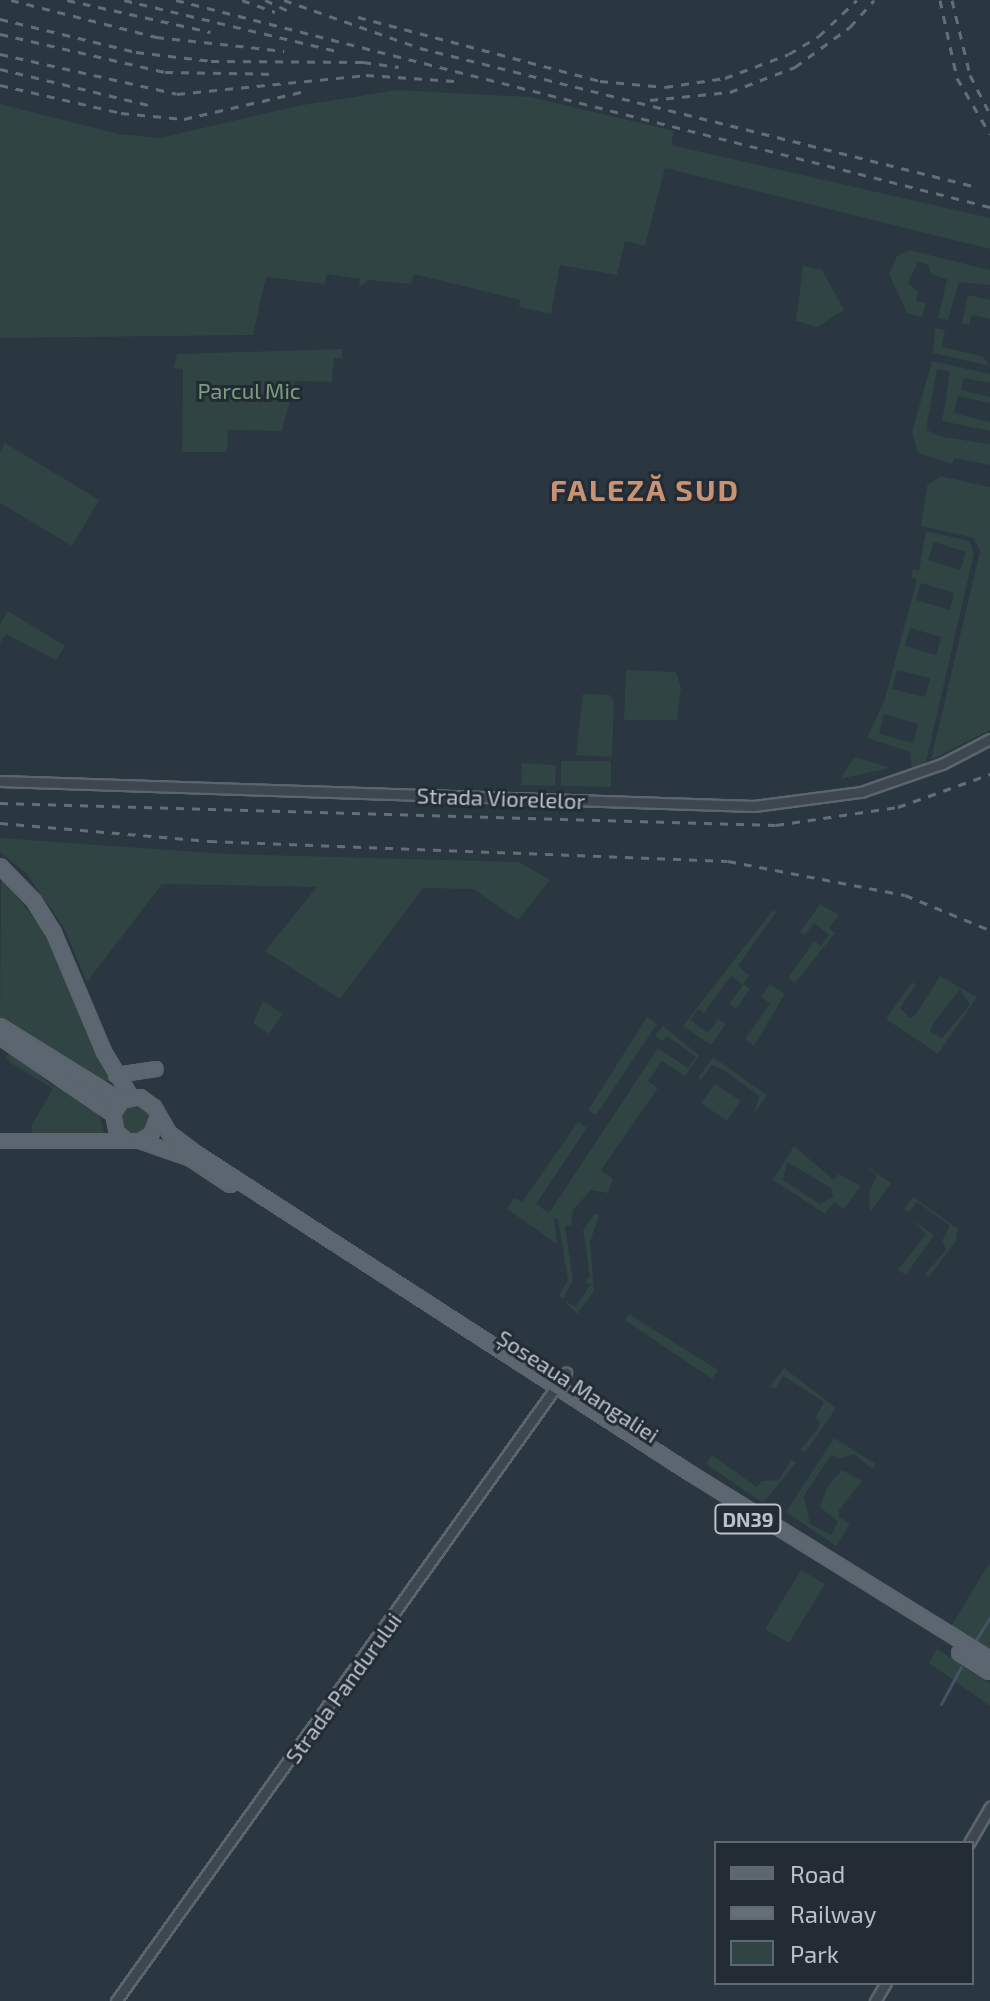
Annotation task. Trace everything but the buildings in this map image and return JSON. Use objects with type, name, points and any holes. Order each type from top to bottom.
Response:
[{"type":"main road","points":[[2,869],[54,933],[126,1099],[113,1114]]},
{"type":"main road","name":"DN39","points":[[0,1026],[126,1099],[150,1103],[158,1117]]},
{"type":"main road","points":[[0,1037],[113,1114],[117,1133],[134,1141],[151,1135],[158,1117]]},
{"type":"main road","points":[[116,1075],[156,1069]]},
{"type":"main road","name":"Șoseaua Mangaliei","points":[[158,1117],[169,1133],[197,1154],[556,1392],[923,1622],[990,1659]]},
{"type":"main road","name":"Șoseaua Mangaliei","points":[[0,1141],[134,1141],[191,1159],[990,1672]]},
{"type":"street","name":"Strada Viorelelor","points":[[0,781],[754,806],[861,792],[942,764],[990,739]]},
{"type":"street","name":"Strada Pandurului","points":[[116,2001],[556,1392],[566,1373]]},
{"type":"street","points":[[970,1841],[990,1807]]},
{"type":"green space","points":[[397,90],[531,97],[674,131],[671,145],[990,218],[990,249],[665,168],[645,246],[625,241],[617,275],[560,265],[551,314],[519,307],[520,300],[414,274],[411,284],[369,280],[359,287],[360,279],[327,274],[324,284],[266,277],[253,335],[0,338],[0,104],[119,134],[160,138],[297,106]]},
{"type":"green space","points":[[909,250],[990,270],[990,285],[959,282],[948,320],[938,318],[947,279],[932,275],[928,265],[918,262],[908,283],[918,292],[916,301],[926,303],[922,317],[907,313],[889,274],[897,256]]},
{"type":"green space","points":[[803,266],[822,270],[844,310],[817,327],[796,321]]},
{"type":"green space","points":[[968,295],[990,300],[990,319],[972,315],[969,325],[962,323]]},
{"type":"green space","points":[[935,328],[945,330],[942,347],[982,356],[990,366],[933,353]]},
{"type":"green space","name":"Parcul Mic","points":[[342,349],[342,358],[334,358],[332,382],[295,381],[282,431],[228,430],[227,452],[182,452],[183,369],[174,368],[177,354]]},
{"type":"green space","points":[[932,361],[990,374],[990,383],[964,378],[961,390],[990,397],[990,403],[958,396],[954,413],[990,422],[990,431],[942,421],[950,372],[937,369],[927,430],[943,437],[990,444],[990,465],[954,458],[952,464],[918,453],[912,432]]},
{"type":"green space","points":[[5,443],[99,500],[72,546],[0,503],[0,452]]},
{"type":"green space","points":[[940,476],[990,487],[990,730],[931,760],[980,551],[974,538],[921,526],[927,486]]},
{"type":"green space","points":[[926,531],[969,541],[974,553],[926,762],[912,767],[910,752],[867,738],[885,699],[917,579],[911,577],[913,569],[919,570]],"holes":[[[934,542],[966,552],[960,570],[928,560]],[[921,583],[954,593],[950,610],[916,600]],[[910,628],[941,637],[936,655],[905,646]],[[897,670],[930,678],[925,697],[892,689]],[[884,714],[918,724],[913,743],[879,734]]]},
{"type":"green space","points":[[8,611],[65,646],[56,660],[6,634],[0,643],[0,624]]},
{"type":"green space","points":[[626,670],[676,672],[681,688],[677,720],[624,720]]},
{"type":"green space","points":[[583,694],[610,695],[614,702],[612,757],[576,755]]},
{"type":"green space","points":[[854,758],[859,758],[891,768],[840,779]]},
{"type":"green space","points":[[561,761],[611,761],[611,787],[561,786]]},
{"type":"green space","points":[[522,763],[556,765],[555,786],[521,785]]},
{"type":"green space","points":[[0,838],[227,854],[519,862],[550,880],[518,920],[473,889],[423,888],[340,999],[265,951],[317,887],[162,884],[87,982],[64,928],[26,873],[0,852]]},
{"type":"green space","points":[[1,877],[52,940],[115,1081],[97,1081],[0,1020]]},
{"type":"green space","points":[[820,904],[839,915],[829,928],[835,933],[795,983],[788,978],[814,941],[821,946],[829,935],[814,923],[805,935],[800,932]]},
{"type":"green space","points":[[773,910],[776,912],[738,966],[749,975],[743,984],[750,989],[736,1009],[729,1004],[743,985],[731,976],[704,1013],[698,1009],[690,1020],[708,1033],[718,1019],[726,1024],[711,1045],[683,1026]]},
{"type":"green space","points":[[940,976],[977,997],[938,1054],[886,1019],[912,982],[916,985],[900,1008],[910,1018],[916,1014]],"holes":[[[960,989],[970,1005],[942,1038],[930,1032]]]},
{"type":"green space","points":[[770,984],[785,994],[754,1046],[745,1039],[770,1004],[761,996]]},
{"type":"green space","points":[[263,1001],[283,1014],[269,1034],[253,1023]]},
{"type":"green space","points":[[647,1017],[657,1024],[596,1115],[588,1110]]},
{"type":"green space","points":[[663,1026],[699,1055],[685,1076],[662,1061],[648,1081],[658,1088],[601,1170],[613,1179],[608,1193],[591,1190],[573,1210],[571,1225],[565,1226],[573,1280],[563,1299],[575,1307],[591,1284],[585,1283],[590,1276],[583,1230],[595,1213],[599,1216],[590,1242],[594,1291],[577,1314],[559,1295],[568,1280],[558,1220],[554,1218],[557,1244],[507,1209],[514,1198],[522,1202],[578,1122],[587,1128],[536,1204],[549,1213],[658,1048],[688,1068],[696,1057],[667,1036],[663,1041],[655,1036]]},
{"type":"green space","points":[[10,1051],[54,1087],[58,1083],[98,1110],[105,1136],[33,1136],[31,1126],[53,1089],[11,1063],[6,1057]]},
{"type":"green space","points":[[713,1057],[767,1095],[754,1114],[759,1096],[725,1071],[712,1065],[701,1080],[698,1078]]},
{"type":"green space","points":[[715,1084],[741,1101],[727,1121],[701,1103]]},
{"type":"green space","points":[[135,1105],[145,1109],[149,1119],[145,1129],[135,1133],[125,1129],[121,1119],[125,1109]]},
{"type":"green space","points":[[794,1146],[834,1180],[839,1174],[861,1186],[844,1209],[834,1202],[825,1214],[773,1180]],"holes":[[[787,1162],[831,1188],[833,1197],[820,1204],[783,1180]]]},
{"type":"green space","points":[[858,1161],[891,1183],[870,1212],[869,1192],[877,1176]]},
{"type":"green space","points":[[913,1197],[958,1229],[956,1241],[929,1277],[925,1274],[946,1250],[942,1241],[950,1226],[917,1202],[910,1211],[903,1210]]},
{"type":"green space","points":[[912,1220],[934,1235],[906,1275],[898,1270],[926,1234]]},
{"type":"green space","points":[[629,1314],[718,1370],[712,1379],[625,1320]]},
{"type":"green space","points":[[784,1368],[836,1408],[805,1453],[800,1450],[817,1430],[820,1422],[815,1418],[824,1402],[783,1376],[775,1389],[770,1386]]},
{"type":"green space","points":[[834,1438],[876,1464],[872,1469],[854,1454],[838,1459],[831,1455],[804,1496],[810,1524],[831,1535],[838,1522],[820,1507],[827,1487],[842,1470],[862,1481],[839,1510],[839,1517],[850,1524],[836,1546],[786,1512]]},
{"type":"green space","points":[[712,1455],[757,1487],[762,1481],[779,1480],[791,1459],[796,1463],[763,1503],[706,1464]]},
{"type":"green space","points":[[990,1562],[990,1649],[948,1631]]},
{"type":"green space","points":[[801,1570],[825,1584],[789,1643],[765,1629]]},
{"type":"green space","points":[[937,1649],[990,1683],[990,1706],[929,1663]]},
{"type":"waterway","points":[[974,1643],[990,1617]]},
{"type":"waterway","points":[[941,1704],[961,1667]]},
{"type":"railway","points":[[11,0],[156,37],[284,51]]},
{"type":"railway","points":[[67,0],[210,32]]},
{"type":"railway","points":[[124,0],[340,52]]},
{"type":"railway","points":[[176,0],[990,207]]},
{"type":"railway","points":[[242,0],[275,12]]},
{"type":"railway","points":[[265,0],[291,12]]},
{"type":"railway","points":[[284,0],[420,48],[973,186]]},
{"type":"railway","points":[[358,17],[600,81],[665,87],[725,78],[789,54],[819,36],[857,0]]},
{"type":"railway","points":[[650,100],[730,92],[795,67],[850,27],[874,0]]},
{"type":"railway","points":[[940,0],[957,78],[990,134]]},
{"type":"railway","points":[[952,0],[970,75],[990,114]]},
{"type":"railway","points":[[0,19],[136,52],[211,61],[363,62],[399,67]]},
{"type":"railway","points":[[0,34],[165,72],[275,74]]},
{"type":"railway","points":[[0,54],[177,94],[366,75],[455,81]]},
{"type":"railway","points":[[0,69],[153,106]]},
{"type":"railway","points":[[0,85],[121,113],[184,119],[301,92]]},
{"type":"railway","points":[[0,803],[776,825],[898,807],[990,774]]},
{"type":"railway","points":[[0,823],[209,841],[728,861],[905,895],[990,930]]},
{"type":"district","name":"FALEZĂ SUD","points":[[645,489]]}]
